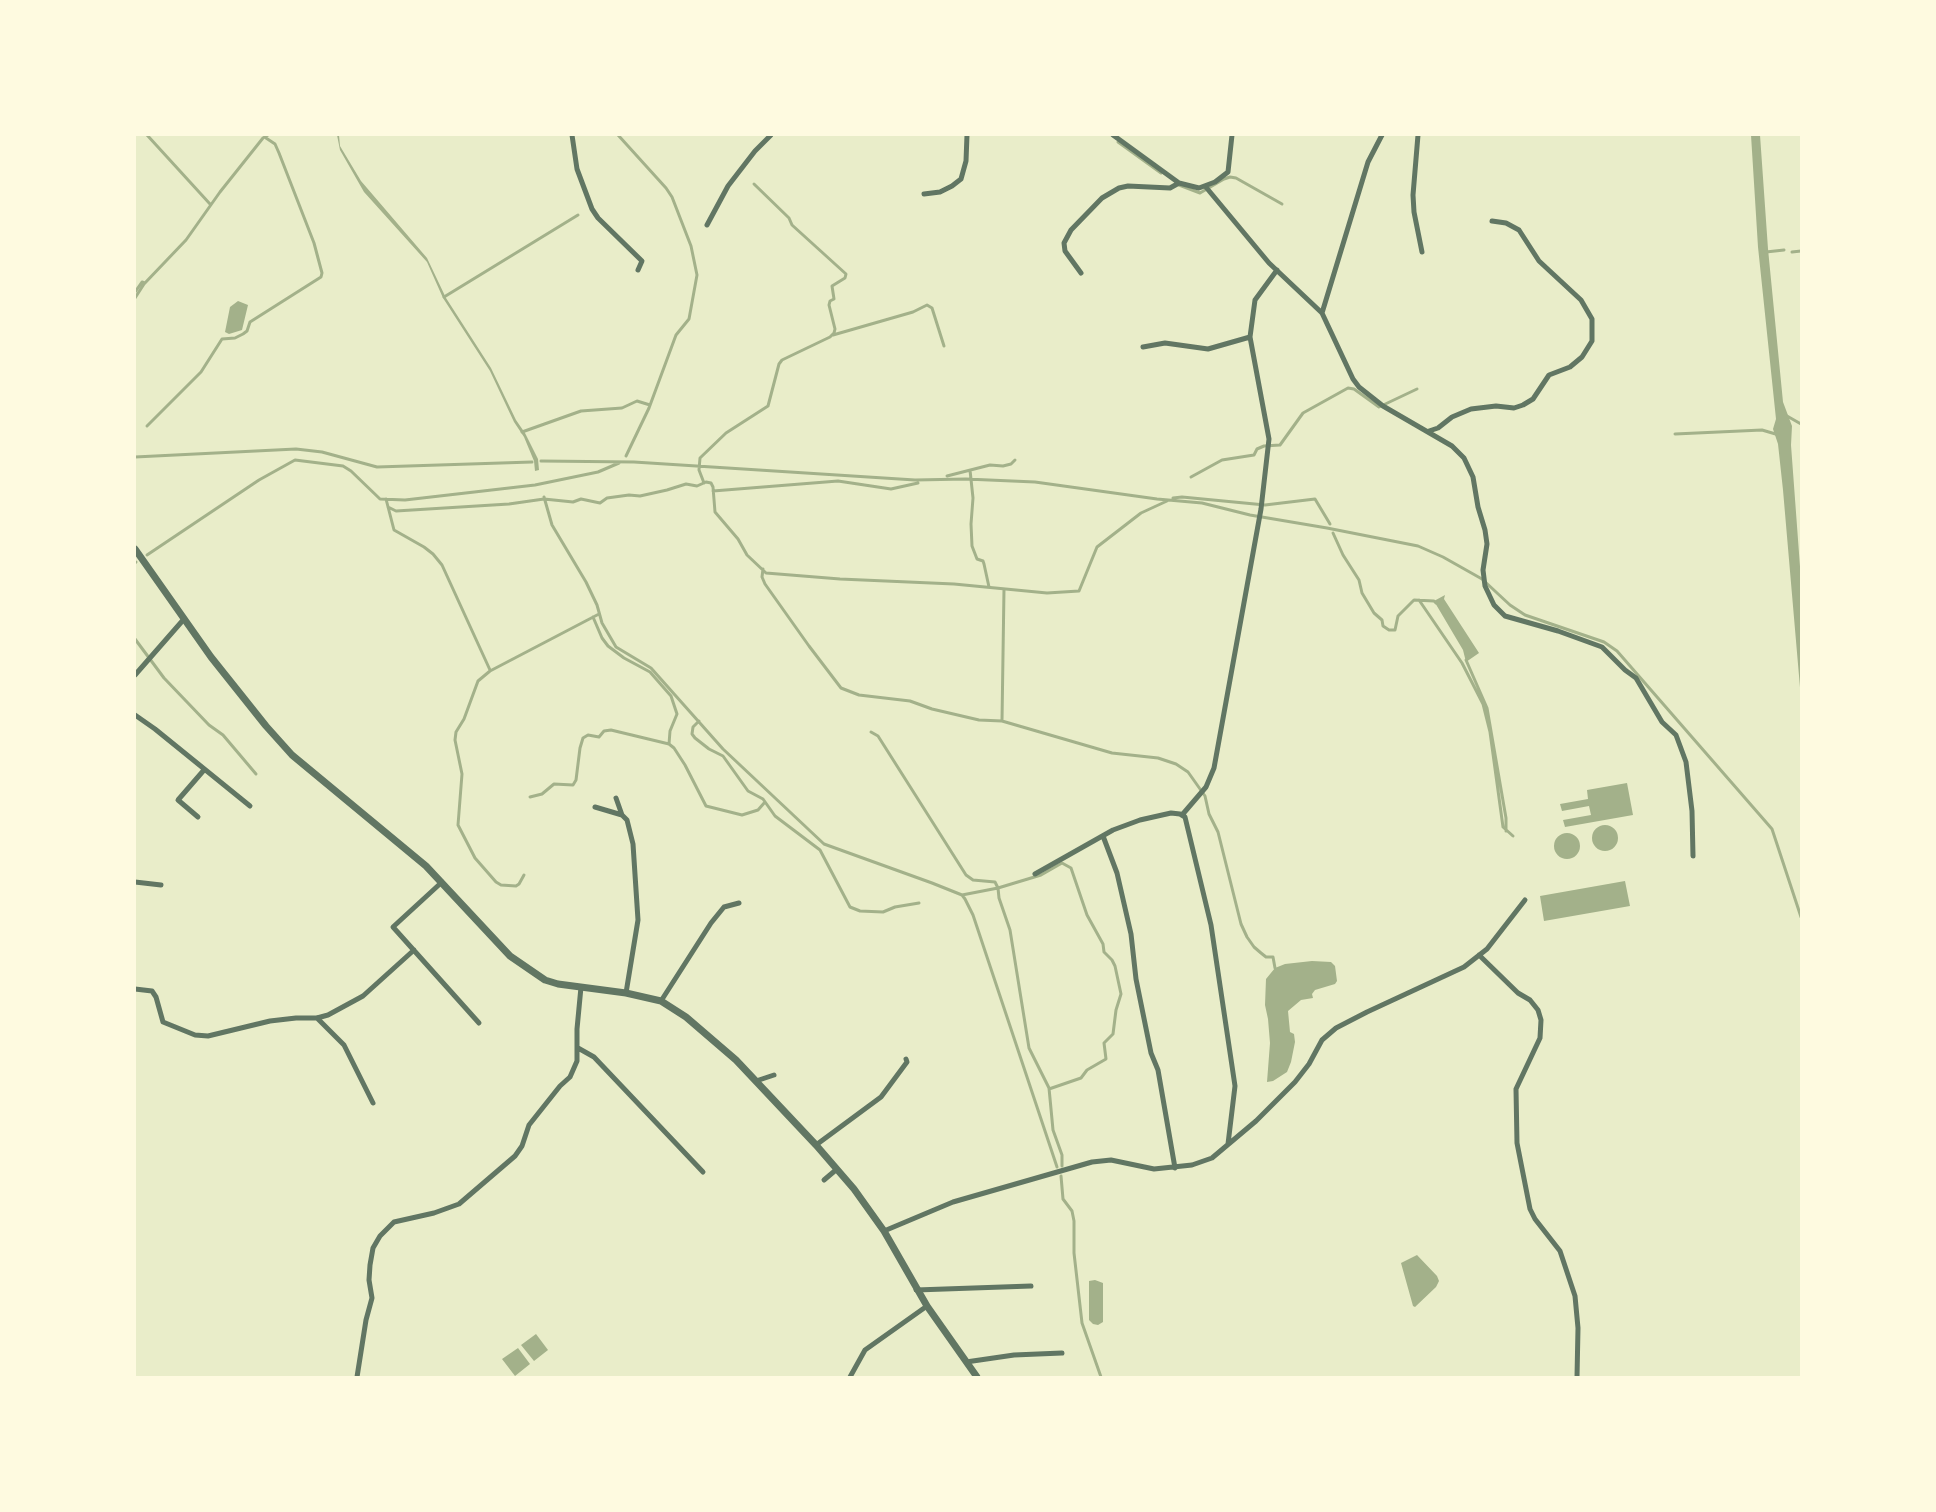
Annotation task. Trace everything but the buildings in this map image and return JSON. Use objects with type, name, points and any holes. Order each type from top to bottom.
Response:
[{"type":"street","points":[[572,135],[577,169],[592,209],[598,218],[642,261],[638,270]]},
{"type":"street","points":[[707,225],[728,186],[771,135]]},
{"type":"street","points":[[924,194],[940,192],[961,179],[966,161],[967,135]]},
{"type":"street","points":[[1113,135],[1179,183],[1199,188],[1228,172],[1232,135]]},
{"type":"street","points":[[1322,313],[1368,162],[1382,135]]},
{"type":"street","points":[[1418,135],[1413,195],[1422,252]]},
{"type":"street","points":[[1081,273],[1065,251],[1064,243],[1071,230],[1102,198],[1119,188],[1128,186],[1170,188],[1179,183]]},
{"type":"street","points":[[1205,186],[1277,270],[1322,313],[1345,364],[1359,387],[1383,406],[1452,446],[1464,458],[1473,477],[1485,530],[1483,570],[1485,586],[1494,605],[1505,616],[1558,631],[1602,647],[1636,678],[1662,722],[1676,735],[1686,762],[1692,811],[1693,856]]},
{"type":"street","points":[[1429,431],[1471,409],[1496,406],[1514,408],[1523,405],[1533,399],[1549,375],[1570,367],[1582,357],[1592,341],[1592,319],[1581,300],[1539,261],[1519,230],[1506,223],[1492,221]]},
{"type":"street","points":[[1182,815],[1206,787],[1214,768],[1267,474],[1269,439],[1250,337],[1255,300],[1277,270]]},
{"type":"street","points":[[1143,347],[1165,343],[1208,349],[1250,337]]},
{"type":"street","points":[[136,552],[184,620],[252,709],[292,755],[426,866],[510,956],[545,980],[661,1001],[686,1017],[714,1040],[756,1081],[854,1189],[884,1231],[916,1290],[977,1377]]},
{"type":"street","points":[[135,675],[184,620]]},
{"type":"street","points":[[135,715],[250,806]]},
{"type":"street","points":[[198,817],[178,800],[204,770]]},
{"type":"street","points":[[616,798],[622,815],[627,820],[633,844],[638,900],[638,920],[626,993]]},
{"type":"street","points":[[595,807],[622,815]]},
{"type":"street","points":[[1035,874],[1103,836],[1140,820],[1171,813],[1182,815],[1187,822],[1211,925],[1235,1086],[1228,1144]]},
{"type":"street","points":[[1103,836],[1117,873],[1131,934],[1136,979],[1151,1053],[1158,1070],[1175,1168]]},
{"type":"street","points":[[135,882],[161,885]]},
{"type":"street","points":[[442,882],[393,927],[478,1023]]},
{"type":"street","points":[[884,1231],[953,1202],[1092,1162],[1111,1160],[1154,1169],[1175,1168],[1212,1158],[1256,1121],[1295,1082],[1310,1064],[1322,1040],[1336,1028],[1464,967],[1487,949],[1526,900]]},
{"type":"street","points":[[661,1001],[711,922],[724,907],[739,903]]},
{"type":"street","points":[[135,989],[152,991],[163,1022],[195,1035],[208,1036],[270,1021],[317,1018],[328,1015],[363,996],[414,950]]},
{"type":"street","points":[[1479,955],[1496,969],[1518,993],[1530,999],[1538,1010],[1540,1038],[1516,1089],[1517,1143],[1530,1209],[1535,1220],[1560,1251],[1575,1296],[1578,1328],[1577,1377]]},
{"type":"street","points":[[357,1377],[372,1298],[369,1280],[373,1248],[380,1236],[394,1222],[434,1213],[459,1204],[515,1156],[522,1146],[529,1125],[570,1077],[577,1061],[581,987]]},
{"type":"street","points":[[317,1018],[344,1045],[373,1103]]},
{"type":"street","points":[[578,1048],[594,1057],[703,1172]]},
{"type":"street","points":[[816,1145],[881,1097],[907,1062],[906,1059]]},
{"type":"street","points":[[756,1081],[774,1075]]},
{"type":"street","points":[[824,1180],[837,1169]]},
{"type":"street","points":[[916,1290],[1031,1286]]},
{"type":"street","points":[[850,1377],[865,1350],[927,1306]]},
{"type":"street","points":[[966,1362],[1014,1355],[1062,1353]]},
{"type":"shaded area","points":[[337,135],[339,135],[340,146],[361,181],[427,258],[446,298],[491,368],[538,459],[539,470],[535,471],[534,461],[524,437],[514,422],[490,371],[443,298],[427,262],[364,192],[340,150]]},
{"type":"shaded area","points":[[1751,135],[1760,135],[1768,249],[1783,402],[1792,426],[1791,445],[1801,580],[1801,699],[1783,490],[1778,444],[1773,429],[1776,419],[1758,247]]},
{"type":"shaded area","points":[[238,301],[248,305],[242,330],[229,334],[225,332],[230,307]]},
{"type":"shaded area","points":[[1445,595],[1444,599],[1479,653],[1466,662],[1463,650],[1434,601]]},
{"type":"shaded area","points":[[1627,783],[1633,815],[1565,827],[1563,820],[1591,815],[1589,806],[1562,811],[1560,804],[1588,799],[1587,790]]},
{"type":"shaded area","points":[[1605,825],[1614,829],[1618,838],[1614,847],[1605,851],[1596,847],[1592,838],[1596,829]]},
{"type":"shaded area","points":[[1567,833],[1576,837],[1580,846],[1576,855],[1567,859],[1558,855],[1554,846],[1558,837]]},
{"type":"shaded area","points":[[1625,881],[1630,906],[1544,921],[1540,896]]},
{"type":"shaded area","points":[[1312,961],[1331,962],[1335,966],[1337,981],[1335,984],[1315,990],[1312,994],[1313,998],[1301,1000],[1288,1011],[1290,1032],[1294,1034],[1295,1042],[1291,1062],[1287,1072],[1267,1082],[1270,1043],[1265,1005],[1266,979],[1275,968],[1285,964]]},
{"type":"shaded area","points":[[1417,1255],[1439,1281],[1436,1287],[1415,1307],[1401,1263]]},
{"type":"shaded area","points":[[1095,1280],[1103,1283],[1103,1322],[1098,1325],[1089,1320],[1089,1281]]},
{"type":"shaded area","points":[[536,1334],[548,1350],[534,1361],[521,1345]]},
{"type":"shaded area","points":[[518,1348],[530,1364],[515,1376],[502,1359]]},
{"type":"waterway","points":[[147,135],[210,204]]},
{"type":"waterway","points":[[135,298],[144,284],[186,240],[220,192],[263,138],[268,135]]},
{"type":"waterway","points":[[618,135],[672,197],[691,246],[697,275],[689,319],[676,335],[649,408],[626,456]]},
{"type":"waterway","points":[[147,426],[201,372],[222,339],[235,338],[243,334],[247,331],[250,322],[321,277],[314,243],[279,153],[275,144],[266,138]]},
{"type":"waterway","points":[[1118,142],[1161,173]]},
{"type":"waterway","points":[[1179,185],[1200,193],[1224,179],[1236,178],[1282,204]]},
{"type":"waterway","points":[[704,483],[699,470],[700,458],[726,433],[768,406],[782,360],[834,333],[829,305],[834,299],[832,286],[845,278],[846,274],[792,225],[789,218],[754,184]]},
{"type":"waterway","points":[[444,297],[578,215]]},
{"type":"waterway","points":[[1766,252],[1784,250]]},
{"type":"waterway","points":[[1792,252],[1801,251]]},
{"type":"waterway","points":[[135,292],[142,282],[145,283]]},
{"type":"waterway","points":[[833,335],[913,312],[927,305],[932,308],[944,346]]},
{"type":"waterway","points":[[1191,477],[1222,460],[1254,455],[1257,449],[1264,446],[1280,445],[1303,413],[1348,388],[1354,389],[1379,407],[1417,389]]},
{"type":"waterway","points":[[522,432],[581,411],[622,408],[637,401],[650,405]]},
{"type":"waterway","points":[[1787,416],[1801,424]]},
{"type":"waterway","points":[[1675,434],[1762,430],[1779,435]]},
{"type":"waterway","points":[[135,457],[296,449],[322,452],[377,467],[532,462]]},
{"type":"waterway","points":[[147,555],[259,480],[295,460],[343,466],[380,499],[405,500],[535,485],[598,472],[619,463]]},
{"type":"waterway","points":[[947,476],[990,465],[1003,466],[1015,460]]},
{"type":"waterway","points":[[541,461],[634,462],[915,480],[966,479],[1035,482],[1202,503],[1250,515],[1418,546],[1482,579],[1510,605],[1525,615],[1604,642],[1617,651],[1772,829],[1801,917]]},
{"type":"waterway","points":[[970,470],[973,498],[972,546],[977,559],[983,561],[989,587]]},
{"type":"waterway","points":[[713,491],[838,481],[891,489],[918,483]]},
{"type":"waterway","points":[[388,507],[396,511],[509,504],[544,499],[573,502],[581,499],[600,503],[607,498],[640,496],[686,484],[697,486],[706,482],[711,483],[713,487],[715,512],[738,539],[747,555],[766,573],[954,584],[1047,593],[1079,591],[1097,547],[1141,513],[1167,501]]},
{"type":"waterway","points":[[544,497],[552,525],[586,582],[597,605],[602,623],[616,647],[651,668],[723,749],[824,844],[962,895],[973,915],[1057,1167]]},
{"type":"waterway","points":[[1173,498],[1265,505],[1315,499],[1330,524]]},
{"type":"waterway","points":[[386,499],[394,530],[424,547],[442,565],[490,670]]},
{"type":"waterway","points":[[1333,533],[1343,555],[1359,580],[1362,593],[1374,613],[1382,620],[1383,626],[1389,630],[1395,630],[1398,616],[1414,600],[1436,603]]},
{"type":"waterway","points":[[763,569],[762,577],[765,584],[841,688],[859,695],[910,701],[932,709],[979,720],[1002,721]]},
{"type":"waterway","points":[[1004,589],[1002,721],[1112,753],[1158,758],[1176,764],[1188,772],[1205,796],[1209,814],[1218,832],[1241,924],[1254,947],[1266,957],[1273,957],[1275,968]]},
{"type":"waterway","points":[[1419,600],[1462,663],[1483,704],[1490,732],[1503,827],[1513,836]]},
{"type":"waterway","points":[[524,875],[516,886],[501,885],[496,882],[475,858],[458,825],[462,774],[455,740],[456,732],[464,719],[478,681],[490,671],[599,614]]},
{"type":"waterway","points":[[593,617],[608,646],[650,672],[671,696],[677,714],[670,731],[669,744]]},
{"type":"waterway","points":[[135,639],[164,678],[209,725],[223,735],[256,774]]},
{"type":"waterway","points":[[1466,660],[1487,708],[1506,818],[1506,831]]},
{"type":"waterway","points":[[699,721],[693,727],[692,734],[695,738],[723,756],[748,791],[763,799],[775,816],[820,850],[850,907],[860,911],[883,912],[895,907],[919,903]]},
{"type":"waterway","points":[[530,797],[542,794],[554,784],[573,785],[576,780],[583,738],[588,735],[599,737],[604,731],[611,730],[669,744],[685,765],[706,806],[742,815],[758,810],[765,802]]},
{"type":"waterway","points":[[871,732],[878,736],[966,875],[973,880],[995,882],[998,888],[1010,930],[1029,1048],[1049,1088],[1053,1130],[1062,1155],[1062,1166]]},
{"type":"waterway","points":[[962,895],[998,888],[1041,875],[1062,863],[1071,868],[1087,915],[1103,944],[1104,952],[1115,966],[1121,994],[1113,1034],[1104,1043],[1106,1059],[1087,1070],[1081,1078],[1049,1089]]},
{"type":"waterway","points":[[1061,1176],[1063,1199],[1072,1211],[1074,1221],[1074,1253],[1082,1323],[1101,1377]]}]
